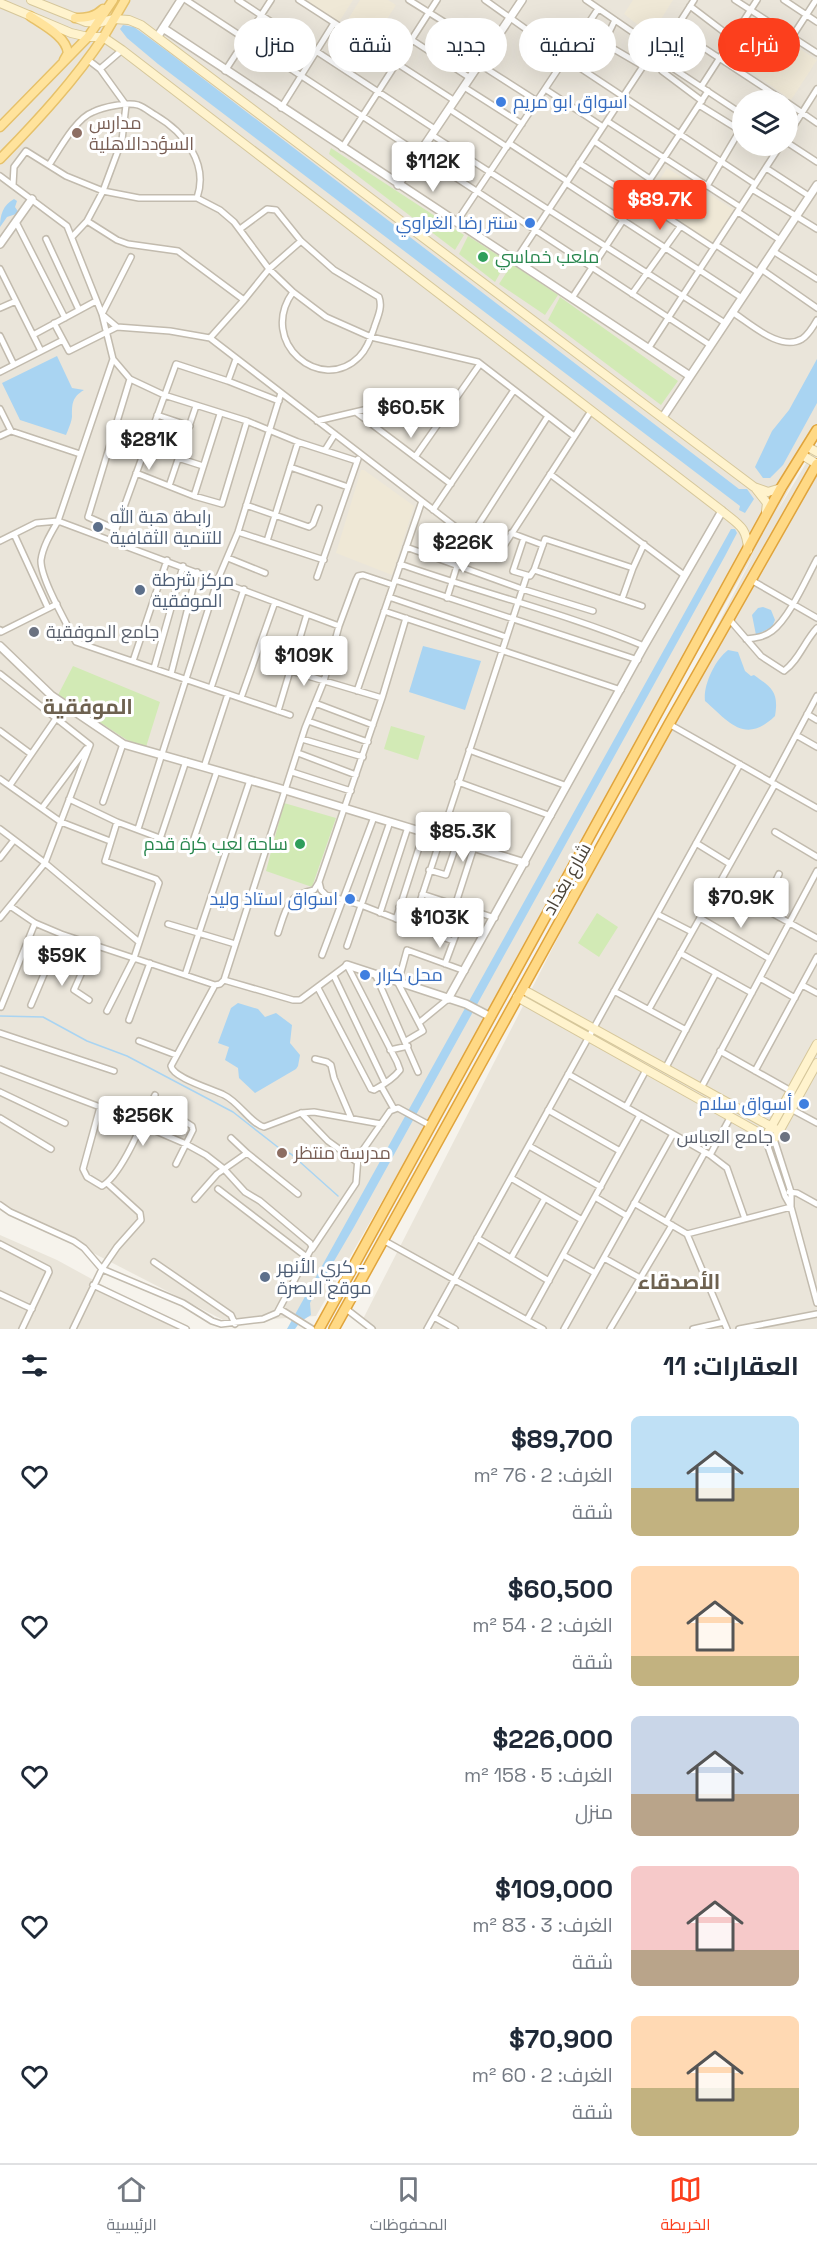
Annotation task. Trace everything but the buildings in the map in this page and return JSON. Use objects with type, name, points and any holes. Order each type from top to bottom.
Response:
[{"type":"highway","name":"شارع بغداد","points":[[319,1329],[428,1124],[491,1017],[782,488],[817,430]]},
{"type":"highway","name":"شارع بغداد","points":[[334,1329],[669,724],[817,464]]},
{"type":"main road","points":[[31,0],[75,18],[98,23],[114,19],[129,20],[158,36],[754,488],[764,497],[767,507],[756,527],[743,529]]},
{"type":"main road","points":[[75,18],[87,18],[99,14],[112,0]]},
{"type":"main road","points":[[0,127],[88,37],[112,0]]},
{"type":"main road","points":[[0,159],[32,126],[87,59],[125,0]]},
{"type":"main road","points":[[0,3],[71,33],[88,37],[103,37],[123,50],[722,511],[743,529],[746,534],[748,552]]},
{"type":"main road","points":[[30,16],[65,43],[68,53],[60,68]]},
{"type":"main road","points":[[805,451],[817,452]]},
{"type":"main road","points":[[805,451],[817,464]]},
{"type":"main road","points":[[754,488],[768,492],[782,488]]},
{"type":"main road","points":[[520,993],[593,1029],[701,1088],[771,1127],[776,1135]]},
{"type":"main road","points":[[520,993],[588,1038],[765,1138],[776,1135],[817,1063]]},
{"type":"main road","points":[[765,1138],[817,1044]]},
{"type":"street","points":[[158,36],[182,0]]},
{"type":"street","points":[[186,0],[234,31]]},
{"type":"street","points":[[238,0],[266,18]]},
{"type":"street","points":[[259,18],[271,0]]},
{"type":"street","points":[[299,0],[328,19]]},
{"type":"street","points":[[409,0],[437,18]]},
{"type":"street","points":[[413,38],[437,0]]},
{"type":"street","points":[[485,0],[519,23]]},
{"type":"street","points":[[507,23],[522,0]]},
{"type":"street","points":[[586,0],[612,18]]},
{"type":"street","points":[[682,18],[694,0]]},
{"type":"street","points":[[735,0],[763,18]]},
{"type":"street","points":[[746,18],[757,0]]},
{"type":"street","points":[[784,0],[817,22]]},
{"type":"street","points":[[800,25],[816,0]]},
{"type":"street","points":[[690,6],[718,27]]},
{"type":"street","points":[[592,18],[598,9]]},
{"type":"street","points":[[163,28],[690,376]]},
{"type":"street","points":[[328,32],[316,51],[490,172],[725,323]]},
{"type":"street","points":[[413,41],[470,78]]},
{"type":"street","points":[[800,42],[817,53]]},
{"type":"street","points":[[100,69],[123,50]]},
{"type":"street","points":[[225,70],[234,57]]},
{"type":"street","points":[[72,237],[87,221],[103,191],[122,140],[126,105],[100,69],[87,59]]},
{"type":"street","points":[[701,87],[718,60]]},
{"type":"street","points":[[295,72],[710,345]]},
{"type":"street","points":[[281,108],[303,72]]},
{"type":"street","points":[[342,148],[391,72]]},
{"type":"street","points":[[411,72],[455,101]]},
{"type":"street","points":[[398,185],[474,72]]},
{"type":"street","points":[[492,72],[537,101]]},
{"type":"street","points":[[456,223],[556,72]]},
{"type":"street","points":[[586,72],[722,162],[796,217],[817,229]]},
{"type":"street","points":[[515,261],[639,72]]},
{"type":"street","points":[[663,72],[732,125]]},
{"type":"street","points":[[678,72],[732,107]]},
{"type":"street","points":[[740,72],[768,90]]},
{"type":"street","points":[[464,87],[522,123]]},
{"type":"street","points":[[544,89],[707,186],[780,240]]},
{"type":"street","points":[[798,119],[817,89]]},
{"type":"street","points":[[572,298],[708,91]]},
{"type":"street","points":[[49,165],[86,115],[93,111],[138,105],[164,120],[180,134],[194,153],[201,172],[202,185],[198,198]]},
{"type":"street","points":[[449,109],[567,182],[742,298]]},
{"type":"street","points":[[798,110],[817,123]]},
{"type":"street","points":[[594,141],[650,179]]},
{"type":"street","points":[[707,186],[732,146]]},
{"type":"street","points":[[798,150],[817,162]]},
{"type":"street","points":[[13,185],[14,167],[26,151],[66,176],[103,191],[140,198],[198,198],[220,210],[240,229],[268,269],[326,317],[371,338],[480,364],[574,436]]},
{"type":"street","points":[[648,349],[774,156]]},
{"type":"street","points":[[579,163],[715,247],[760,271],[817,308]]},
{"type":"street","points":[[766,168],[809,196]]},
{"type":"street","points":[[0,176],[67,226],[102,314],[112,359],[58,521],[48,538],[41,560],[44,576],[76,642],[290,715]]},
{"type":"street","points":[[663,417],[817,185]]},
{"type":"street","points":[[0,244],[32,199]]},
{"type":"street","points":[[240,229],[267,209],[276,210],[301,241],[334,270],[379,297],[382,304],[371,338],[360,357],[345,366],[322,369],[304,362],[286,343],[282,326],[284,306],[293,292]]},
{"type":"street","points":[[87,221],[117,240],[128,244],[178,251],[244,300]]},
{"type":"street","points":[[16,222],[65,318]]},
{"type":"street","points":[[632,294],[680,226]]},
{"type":"street","points":[[46,239],[79,310]]},
{"type":"street","points":[[210,338],[268,269],[301,241]]},
{"type":"street","points":[[773,251],[817,279]]},
{"type":"street","points":[[102,314],[131,257]]},
{"type":"street","points":[[0,269],[3,282],[16,301],[41,351]]},
{"type":"street","points":[[0,308],[16,301]]},
{"type":"street","points":[[33,335],[96,301]]},
{"type":"street","points":[[732,312],[773,338],[788,343],[800,340],[807,335],[817,320]]},
{"type":"street","points":[[102,314],[117,327],[170,331],[210,338],[496,558],[591,411]]},
{"type":"street","points":[[54,323],[69,351],[117,327]]},
{"type":"street","points":[[0,336],[14,364]]},
{"type":"street","points":[[0,372],[63,340]]},
{"type":"street","points":[[112,359],[130,379],[164,395],[247,421],[298,442],[357,460]]},
{"type":"street","points":[[228,381],[236,359]]},
{"type":"street","points":[[112,540],[176,364],[279,401]]},
{"type":"street","points":[[415,457],[480,364]]},
{"type":"street","points":[[115,529],[88,517],[130,379]]},
{"type":"street","points":[[433,510],[514,390]]},
{"type":"street","points":[[138,829],[218,579],[238,531],[282,393]]},
{"type":"street","points":[[317,421],[406,400],[454,402]]},
{"type":"street","points":[[169,486],[196,406]]},
{"type":"street","points":[[0,409],[11,431]]},
{"type":"street","points":[[357,413],[451,484]]},
{"type":"street","points":[[194,496],[220,414]]},
{"type":"street","points":[[157,415],[190,426]]},
{"type":"street","points":[[447,598],[457,566],[470,538],[548,416]]},
{"type":"street","points":[[136,473],[194,496],[222,504],[247,421]]},
{"type":"street","points":[[0,436],[11,431],[80,454]]},
{"type":"street","points":[[325,450],[335,434]]},
{"type":"street","points":[[267,541],[298,442]]},
{"type":"street","points":[[317,577],[360,453]]},
{"type":"street","points":[[178,458],[203,466]]},
{"type":"street","points":[[290,467],[348,487]]},
{"type":"street","points":[[550,474],[684,575]]},
{"type":"street","points":[[357,691],[422,501]]},
{"type":"street","points":[[246,505],[309,527],[313,525],[319,508]]},
{"type":"street","points":[[420,1022],[448,999],[465,971],[644,646],[722,511]]},
{"type":"street","points":[[0,541],[36,523],[58,521],[339,626]]},
{"type":"street","points":[[238,531],[324,560]]},
{"type":"street","points":[[14,534],[48,608]]},
{"type":"street","points":[[512,534],[543,545]]},
{"type":"street","points":[[524,538],[513,571],[527,575],[531,576],[545,539],[633,568]]},
{"type":"street","points":[[622,599],[644,544]]},
{"type":"street","points":[[406,548],[522,589],[593,611]]},
{"type":"street","points":[[228,558],[266,573]]},
{"type":"street","points":[[746,639],[761,637],[774,630],[794,603],[817,559]]},
{"type":"street","points":[[133,662],[167,560]]},
{"type":"street","points":[[400,564],[452,583],[519,602],[644,646]]},
{"type":"street","points":[[154,668],[183,566]]},
{"type":"street","points":[[534,570],[642,606]]},
{"type":"street","points":[[171,674],[197,572]]},
{"type":"street","points":[[10,906],[35,923],[61,934],[215,985],[220,984],[224,980],[308,721],[324,681],[339,626],[358,576],[363,575],[447,598],[638,660]]},
{"type":"street","points":[[412,926],[527,575]]},
{"type":"street","points":[[751,580],[817,618]]},
{"type":"street","points":[[211,688],[244,589]]},
{"type":"street","points":[[389,597],[506,637]]},
{"type":"street","points":[[241,698],[275,602]]},
{"type":"street","points":[[0,630],[1,632],[57,604]]},
{"type":"street","points":[[384,611],[621,690]]},
{"type":"street","points":[[278,711],[308,614]]},
{"type":"street","points":[[278,933],[286,910],[294,897],[314,890],[319,882],[368,742],[406,618]]},
{"type":"street","points":[[729,619],[761,656],[784,671],[795,662],[810,635],[817,628]]},
{"type":"street","points":[[619,652],[623,638]]},
{"type":"street","points":[[0,646],[52,696],[123,744],[285,790],[525,863]]},
{"type":"street","points":[[291,671],[382,698]]},
{"type":"street","points":[[0,674],[90,745]]},
{"type":"street","points":[[204,767],[228,694]]},
{"type":"street","points":[[649,1009],[730,864],[817,696]]},
{"type":"street","points":[[315,703],[373,725]]},
{"type":"street","points":[[807,714],[817,720]]},
{"type":"street","points":[[10,785],[57,717]]},
{"type":"street","points":[[308,721],[368,742]]},
{"type":"street","points":[[669,724],[817,808]]},
{"type":"street","points":[[0,731],[31,754]]},
{"type":"street","points":[[796,735],[817,747]]},
{"type":"street","points":[[302,739],[363,757]]},
{"type":"street","points":[[103,802],[123,744]]},
{"type":"street","points":[[0,918],[45,863],[90,745]]},
{"type":"street","points":[[42,808],[90,745]]},
{"type":"street","points":[[469,750],[567,786]]},
{"type":"street","points":[[298,753],[357,775]]},
{"type":"street","points":[[160,839],[186,761]]},
{"type":"street","points":[[427,1329],[740,764]]},
{"type":"street","points":[[190,850],[217,771]]},
{"type":"street","points":[[292,772],[351,791]]},
{"type":"street","points":[[0,779],[61,822],[110,841]]},
{"type":"street","points":[[185,975],[250,780]]},
{"type":"street","points":[[458,782],[551,816]]},
{"type":"street","points":[[69,799],[117,822],[173,843]]},
{"type":"street","points":[[322,955],[374,817]]},
{"type":"street","points":[[107,1011],[134,958],[159,884],[156,879],[105,861],[117,822]]},
{"type":"street","points":[[347,946],[390,822]]},
{"type":"street","points":[[380,913],[408,828]]},
{"type":"street","points":[[0,829],[45,863],[139,942]]},
{"type":"street","points":[[396,919],[424,832]]},
{"type":"street","points":[[775,832],[817,857]]},
{"type":"street","points":[[0,858],[14,840]]},
{"type":"street","points":[[429,870],[446,875],[457,843]]},
{"type":"street","points":[[696,843],[730,864]]},
{"type":"street","points":[[455,906],[474,848]]},
{"type":"street","points":[[701,1088],[817,871]]},
{"type":"street","points":[[763,908],[779,874]]},
{"type":"street","points":[[319,882],[321,890],[326,895],[361,905],[453,941]]},
{"type":"street","points":[[719,884],[817,938]]},
{"type":"street","points":[[422,894],[495,918]]},
{"type":"street","points":[[399,907],[458,929],[445,963]]},
{"type":"street","points":[[657,914],[692,932]]},
{"type":"street","points":[[700,918],[770,959]]},
{"type":"street","points":[[2,1007],[35,923]]},
{"type":"street","points":[[168,924],[235,944]]},
{"type":"street","points":[[32,1005],[61,934]]},
{"type":"street","points":[[390,1050],[407,1043],[423,1031],[398,983],[407,950],[465,971]]},
{"type":"street","points":[[680,953],[752,993]]},
{"type":"street","points":[[52,957],[81,970],[82,974],[74,990],[89,1000]]},
{"type":"street","points":[[755,1071],[817,957]]},
{"type":"street","points":[[129,1020],[150,963]]},
{"type":"street","points":[[347,966],[466,1004],[491,1017]]},
{"type":"street","points":[[224,980],[300,1000],[347,966]]},
{"type":"street","points":[[318,987],[371,1089],[374,1090],[383,1085],[400,1070],[347,966]]},
{"type":"street","points":[[665,1069],[716,973]]},
{"type":"street","points":[[334,976],[383,1085],[397,1109],[428,1124]]},
{"type":"street","points":[[376,976],[418,1072]]},
{"type":"street","points":[[760,978],[795,998]]},
{"type":"street","points":[[215,985],[171,1066],[176,1075],[227,1096],[239,1104],[258,1125],[264,1127],[273,1125],[283,1118],[314,1112],[381,1124]]},
{"type":"street","points":[[802,985],[817,993]]},
{"type":"street","points":[[614,991],[686,1030]]},
{"type":"street","points":[[3,1024],[0,1032],[114,1071]]},
{"type":"street","points":[[139,1041],[176,1055]]},
{"type":"street","points":[[720,1051],[791,1091]]},
{"type":"street","points":[[315,1059],[332,1065],[334,1078],[351,1118]]},
{"type":"street","points":[[0,1069],[100,1107],[206,1155],[224,1169],[245,1192],[260,1201],[310,1243],[312,1250]]},
{"type":"street","points":[[626,1107],[646,1070]]},
{"type":"street","points":[[568,1074],[707,1153],[727,1168],[745,1219]]},
{"type":"street","points":[[0,1092],[65,1123]]},
{"type":"street","points":[[100,1107],[83,1169],[87,1177],[102,1186],[107,1183],[126,1158],[155,1095]]},
{"type":"street","points":[[0,1205],[10,1212],[74,1241],[84,1248],[102,1269],[183,1303],[216,1323],[235,1324],[268,1318],[280,1309],[312,1250],[356,1183],[358,1157],[381,1124],[397,1109]]},
{"type":"street","points":[[791,1109],[817,1123]]},
{"type":"street","points":[[548,1110],[620,1151]]},
{"type":"street","points":[[172,1113],[192,1126],[193,1130],[176,1164]]},
{"type":"street","points":[[300,1113],[328,1142],[357,1162]]},
{"type":"street","points":[[527,1320],[640,1115]]},
{"type":"street","points":[[0,1118],[51,1149]]},
{"type":"street","points":[[610,1329],[707,1153],[730,1118]]},
{"type":"street","points":[[564,1329],[673,1134]]},
{"type":"street","points":[[776,1135],[787,1193],[817,1303]]},
{"type":"street","points":[[231,1138],[298,1194]]},
{"type":"street","points":[[765,1138],[787,1193]]},
{"type":"street","points":[[529,1146],[601,1187]]},
{"type":"street","points":[[195,1199],[217,1173],[247,1153]]},
{"type":"street","points":[[511,1178],[582,1220]]},
{"type":"street","points":[[74,1329],[102,1269],[141,1218],[138,1211],[107,1183]]},
{"type":"street","points":[[218,1189],[308,1258]]},
{"type":"street","points":[[787,1193],[797,1193],[817,1204]]},
{"type":"street","points":[[595,1197],[627,1216]]},
{"type":"street","points":[[511,1258],[545,1198]]},
{"type":"street","points":[[634,1203],[687,1234],[727,1329]]},
{"type":"street","points":[[687,1234],[791,1207]]},
{"type":"street","points":[[477,1238],[549,1281]]},
{"type":"street","points":[[383,1240],[539,1328]]},
{"type":"street","points":[[0,1244],[48,1269],[49,1272],[22,1329]]},
{"type":"street","points":[[563,1255],[595,1273]]},
{"type":"street","points":[[604,1258],[640,1278]]},
{"type":"street","points":[[154,1262],[231,1315],[235,1324]]},
{"type":"street","points":[[93,1285],[186,1329]]},
{"type":"street","points":[[0,1294],[32,1309]]},
{"type":"street","points":[[345,1308],[372,1329]]},
{"type":"street","points":[[280,1309],[312,1329]]},
{"type":"street","points":[[739,1329],[817,1314]]},
{"type":"street","points":[[434,1317],[455,1329]]},
{"type":"street","points":[[693,1329],[724,1322]]},
{"type":"shaded area","points":[[0,0],[817,0],[817,437],[775,515],[817,445],[817,1329],[369,1329],[363,1319],[755,552],[316,1316],[227,1322],[0,1205]]},
{"type":"shaded area","points":[[304,0],[353,0],[342,18],[333,18]]},
{"type":"shaded area","points":[[360,0],[388,0],[396,5],[388,18],[349,18]]},
{"type":"shaded area","points":[[633,0],[673,0],[662,18],[629,18],[624,14]]},
{"type":"shaded area","points":[[800,49],[817,60],[798,90],[777,90],[752,72],[800,72]]},
{"type":"shaded area","points":[[667,168],[734,210],[712,242],[647,200]]},
{"type":"shaded area","points":[[361,470],[414,506],[392,575],[336,553]]},
{"type":"shaded area","points":[[0,1235],[57,1260],[183,1329],[0,1329]]},
{"type":"green space","points":[[331,148],[464,235],[455,250],[329,154]]},
{"type":"green space","name":"ملعب خماسي","points":[[468,236],[507,261],[495,282],[459,254]]},
{"type":"green space","points":[[512,264],[558,295],[545,315],[499,284]]},
{"type":"green space","points":[[560,297],[678,381],[661,405],[548,320]]},
{"type":"green space","points":[[73,666],[160,702],[146,747],[127,740],[58,695]]},
{"type":"green space","points":[[391,726],[425,736],[418,760],[384,749]]},
{"type":"green space","name":"ساحة لعب كرة قدم","points":[[284,803],[336,818],[312,887],[266,871]]},
{"type":"green space","points":[[597,913],[618,927],[599,957],[578,943]]},
{"type":"water","points":[[123,25],[134,27],[167,51],[739,489],[747,489],[754,499],[745,513],[739,510],[740,506],[158,64],[127,38],[120,29]]},
{"type":"water","points":[[14,199],[17,201],[15,207],[19,213],[7,217],[0,227],[3,211]]},
{"type":"water","points":[[57,356],[72,388],[84,390],[77,395],[74,401],[66,435],[20,420],[2,383]]},
{"type":"water","points":[[817,359],[817,403],[783,465],[770,478],[763,478],[755,467],[772,431],[789,410]]},
{"type":"water","points":[[731,529],[735,529],[737,533],[725,556],[354,1227],[313,1297],[310,1303],[311,1315],[300,1322],[295,1329],[287,1329]]},
{"type":"water","points":[[758,608],[771,610],[775,620],[772,627],[756,635],[752,615]]},
{"type":"water","points":[[423,646],[481,661],[465,710],[409,692]]},
{"type":"water","points":[[728,650],[738,652],[745,671],[765,684],[775,696],[775,716],[755,729],[746,730],[730,723],[705,701],[711,673]]},
{"type":"water","points":[[238,1003],[258,1009],[265,1017],[276,1013],[292,1025],[290,1043],[300,1055],[296,1069],[255,1093],[239,1078],[238,1068],[225,1060],[229,1047],[218,1043],[231,1008]]},
{"type":"waterway","points":[[0,1016],[43,1017],[87,1041],[127,1056],[233,1112],[279,1148],[291,1154],[338,1196]]},
{"type":"place","name":"اسواق ابو مريم","points":[[501,102]]},
{"type":"place","name":"مدارس السؤددالاهلية","points":[[77,133]]},
{"type":"place","name":"سنتر رضا الغراوي","points":[[530,223]]},
{"type":"place","name":"ملعب خماسي","points":[[483,257]]},
{"type":"place","name":"رابطة هبة الله للتنمية الثقافية","points":[[98,527]]},
{"type":"place","name":"مركز شرطة الموفقية","points":[[140,590]]},
{"type":"place","name":"جامع الموفقية","points":[[34,632]]},
{"type":"place","name":"ساحة لعب كرة قدم","points":[[300,844]]},
{"type":"place","name":"اسواق استاذ وليد","points":[[350,899]]},
{"type":"place","name":"محل كرار","points":[[365,975]]},
{"type":"place","name":"أسواق سلام","points":[[804,1104]]},
{"type":"place","name":"جامع العباس","points":[[785,1137]]},
{"type":"place","name":"مدرسة منتظر","points":[[282,1153]]},
{"type":"place","name":"كري الأنهر - موقع البصرة","points":[[265,1277]]},
{"type":"district","name":"الموفقية","points":[[88,707]]},
{"type":"district","name":"الأصدقاء","points":[[679,1282]]}]
